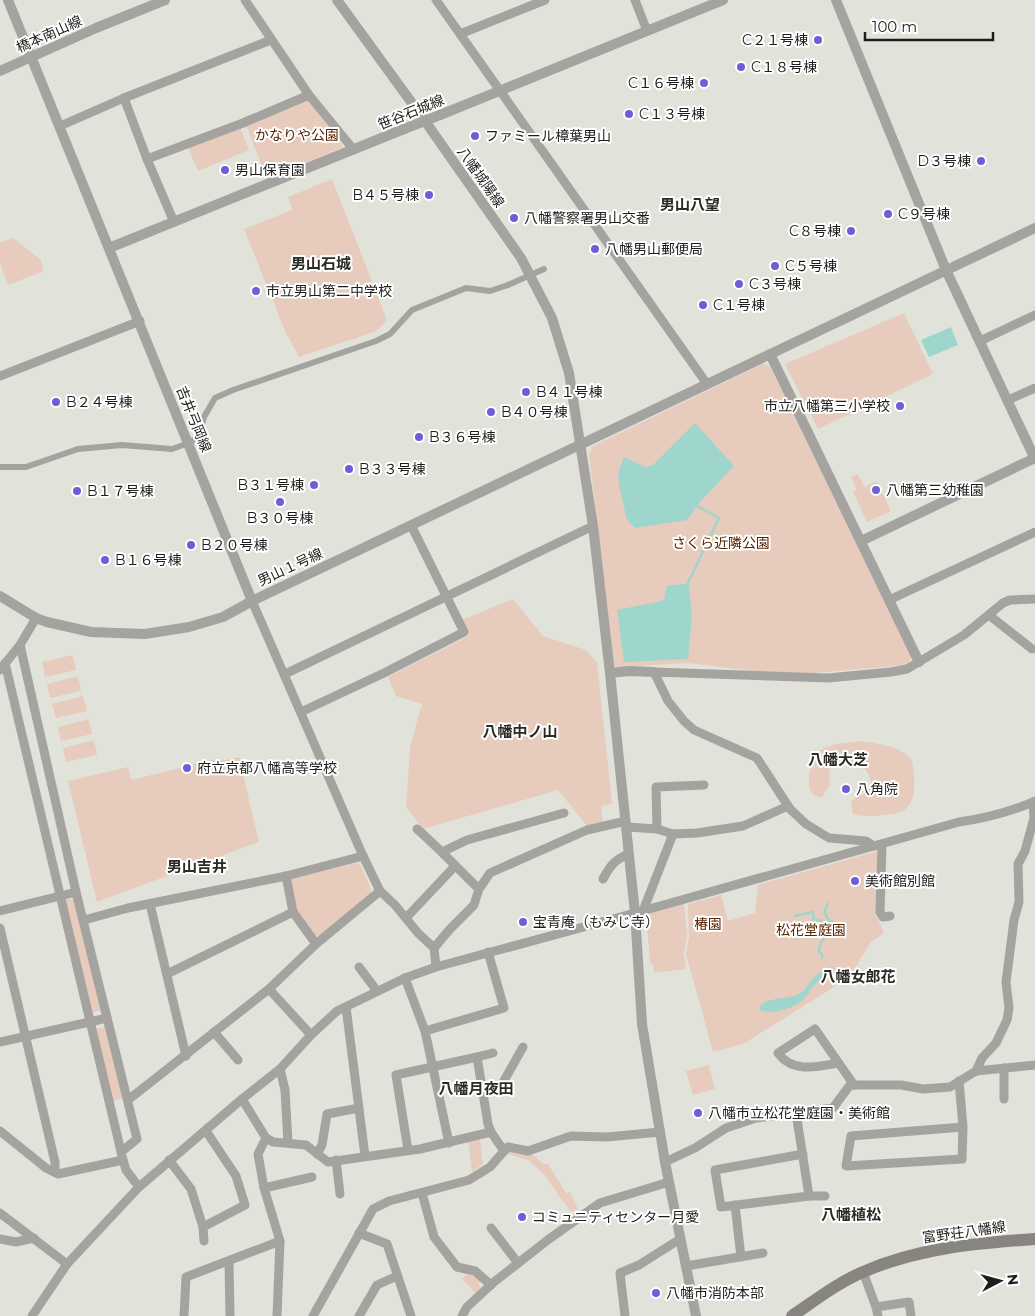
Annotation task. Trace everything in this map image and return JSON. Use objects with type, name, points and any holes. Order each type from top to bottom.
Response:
[{"type":"main road","name":"富野荘八幡線","points":[[792,1316],[812,1301],[862,1272],[910,1255],[972,1243],[1035,1238]]},
{"type":"street","name":"吉井弓岡線","points":[[8,0],[252,600]]},
{"type":"street","name":"橋本南山線","points":[[0,71],[96,28],[165,0]]},
{"type":"street","points":[[245,0],[309,94],[353,150]]},
{"type":"street","name":"八幡城陽線","points":[[337,0],[521,258],[552,318],[569,373],[592,526],[629,854],[639,912],[642,1024],[668,1182],[696,1316]]},
{"type":"street","points":[[436,0],[707,384]]},
{"type":"street","points":[[460,34],[545,0]]},
{"type":"street","points":[[635,0],[647,31]]},
{"type":"street","name":"笹谷石城線","points":[[109,248],[723,0]]},
{"type":"street","points":[[836,0],[946,270],[1035,458],[861,541]]},
{"type":"street","points":[[60,126],[124,98],[271,40]]},
{"type":"street","points":[[147,159],[243,123],[309,94]]},
{"type":"street","points":[[124,98],[174,222]]},
{"type":"street","name":"男山１号線","points":[[0,596],[36,618],[91,632],[145,634],[189,627],[223,617],[252,600],[1035,228]]},
{"type":"street","points":[[0,466],[26,467],[78,449],[122,445],[172,449],[189,443],[199,436],[204,416],[215,398],[233,390],[376,341],[390,334],[412,310],[466,288],[490,291],[544,269]]},
{"type":"street","points":[[980,341],[1035,315]]},
{"type":"street","points":[[0,376],[140,321]]},
{"type":"street","points":[[770,354],[919,662]]},
{"type":"street","points":[[1008,400],[1035,388]]},
{"type":"street","points":[[301,712],[384,673],[464,632],[411,525]]},
{"type":"street","points":[[285,674],[592,526]]},
{"type":"street","points":[[889,600],[1035,532]]},
{"type":"street","points":[[610,673],[629,671],[828,678],[891,672],[907,669],[964,635],[1003,603],[1010,600],[1035,599]]},
{"type":"street","points":[[252,600],[380,891],[434,948],[436,967]]},
{"type":"street","points":[[989,615],[1032,649]]},
{"type":"street","points":[[36,618],[20,645],[2,666],[31,770],[122,1156],[126,1170],[139,1187]]},
{"type":"street","points":[[0,1131],[46,1168],[58,1174],[122,1156],[137,1139],[76,892],[20,645]]},
{"type":"street","points":[[654,672],[668,701],[684,721],[694,730],[757,758],[788,806],[806,824],[829,838],[866,841],[878,845]]},
{"type":"street","points":[[31,770],[47,767]]},
{"type":"street","points":[[657,829],[656,788],[704,785]]},
{"type":"street","points":[[32,1316],[67,1264],[139,1187],[280,1069],[336,1011],[405,978],[436,967],[959,822],[989,818],[1034,802],[1034,818],[1025,851],[1018,864],[1019,902],[1014,920],[1006,982],[1009,1008],[1007,1020],[996,1042],[982,1058],[976,1071]]},
{"type":"street","points":[[434,948],[474,905],[479,889],[490,873],[587,830],[626,824],[674,834],[697,833],[743,826],[788,806]]},
{"type":"street","points":[[442,852],[468,840],[564,813]]},
{"type":"street","points":[[417,830],[479,889]]},
{"type":"street","points":[[639,912],[674,834]]},
{"type":"street","points":[[878,845],[880,912],[883,917],[890,916]]},
{"type":"street","points":[[603,879],[611,865],[619,858],[629,854]]},
{"type":"street","points":[[84,920],[150,904],[286,876],[363,856]]},
{"type":"street","points":[[406,918],[455,866]]},
{"type":"street","points":[[286,876],[293,912],[316,944]]},
{"type":"street","points":[[111,1109],[128,1102],[186,1056],[269,988],[316,944],[380,891]]},
{"type":"street","points":[[0,911],[76,892]]},
{"type":"street","points":[[150,904],[186,1056]]},
{"type":"street","points":[[167,974],[293,912]]},
{"type":"street","points":[[0,928],[24,1037],[55,1162],[55,1172]]},
{"type":"street","points":[[425,1031],[504,1008],[488,952]]},
{"type":"street","points":[[359,967],[377,991]]},
{"type":"street","points":[[0,975],[10,972]]},
{"type":"street","points":[[405,978],[425,1031],[449,1143]]},
{"type":"street","points":[[269,988],[311,1035]]},
{"type":"street","points":[[346,1007],[365,1156]]},
{"type":"street","points":[[0,1042],[107,1018]]},
{"type":"street","points":[[838,1063],[820,1067],[801,1067],[784,1062],[778,1053],[815,1029],[854,1085]]},
{"type":"street","points":[[214,1032],[238,1060]]},
{"type":"street","points":[[483,1094],[501,1086],[523,1047]]},
{"type":"street","points":[[408,1150],[396,1075],[493,1053]]},
{"type":"street","points":[[477,1056],[488,1124],[504,1151]]},
{"type":"street","points":[[665,1162],[695,1148],[726,1128],[756,1118],[833,1108],[850,1085],[901,1085],[923,1089],[950,1087],[976,1071],[1035,1065]]},
{"type":"street","points":[[1004,1068],[1004,1099]]},
{"type":"street","points":[[280,1069],[286,1090],[288,1143]]},
{"type":"street","points":[[959,1081],[963,1127],[962,1159],[846,1166],[852,1136],[963,1127]]},
{"type":"street","points":[[242,1099],[266,1138],[273,1142],[306,1145],[328,1162],[449,1143],[491,1132]]},
{"type":"street","points":[[317,1154],[322,1145],[327,1114],[359,1108]]},
{"type":"street","points":[[796,1113],[809,1196]]},
{"type":"street","points":[[203,1226],[245,1206],[236,1176],[206,1131]]},
{"type":"street","points":[[313,1316],[373,1209],[389,1201],[469,1180],[490,1167],[508,1147],[528,1151],[571,1136],[607,1137],[660,1132]]},
{"type":"street","points":[[266,1138],[258,1154],[264,1188],[280,1240],[277,1316]]},
{"type":"street","points":[[803,1154],[715,1170],[721,1207],[809,1196],[825,1196]]},
{"type":"street","points":[[169,1160],[191,1189],[203,1226],[204,1241]]},
{"type":"street","points":[[336,1160],[340,1194]]},
{"type":"street","points":[[264,1188],[312,1177]]},
{"type":"street","points":[[462,1316],[467,1308],[491,1285],[600,1203],[668,1182]]},
{"type":"street","points":[[422,1193],[434,1237],[457,1268],[475,1271],[491,1285]]},
{"type":"street","points":[[735,1205],[741,1257]]},
{"type":"street","points":[[0,1213],[67,1264]]},
{"type":"street","points":[[492,1228],[518,1263]]},
{"type":"street","points":[[359,1233],[387,1244],[410,1316]]},
{"type":"street","points":[[0,1239],[16,1242],[34,1238]]},
{"type":"street","points":[[184,1316],[186,1277],[280,1240]]},
{"type":"street","points":[[625,1316],[620,1273],[639,1266],[680,1240]]},
{"type":"street","points":[[686,1266],[763,1253]]},
{"type":"street","points":[[229,1261],[230,1316]]},
{"type":"street","points":[[862,1272],[877,1311],[909,1302],[911,1316]]},
{"type":"street","points":[[360,1316],[377,1285],[397,1276]]},
{"type":"green space","name":"かなりや公園","points":[[307,98],[343,147],[267,179],[246,125]]},
{"type":"green space","points":[[240,128],[249,150],[198,171],[188,148]]},
{"type":"green space","points":[[332,179],[387,320],[377,331],[299,357],[285,331],[244,229],[292,210],[288,197]]},
{"type":"green space","points":[[13,238],[41,260],[44,271],[8,285],[0,263],[0,243]]},
{"type":"green space","points":[[904,313],[933,374],[818,429],[785,364]]},
{"type":"green space","name":"さくら近隣公園","points":[[763,364],[770,367],[912,657],[908,665],[790,675],[687,663],[614,666],[589,455],[593,446]]},
{"type":"green space","points":[[858,474],[864,487],[877,481],[891,511],[867,522],[853,492],[857,490],[851,477]]},
{"type":"green space","points":[[513,599],[543,636],[586,650],[597,662],[612,804],[601,806],[603,823],[588,827],[558,790],[423,829],[406,807],[410,747],[422,704],[396,696],[388,677],[470,635],[462,620]]},
{"type":"green space","points":[[73,655],[76,670],[45,677],[42,662]]},
{"type":"green space","points":[[78,676],[81,691],[50,698],[47,684]]},
{"type":"green space","points":[[83,696],[87,711],[56,718],[52,704]]},
{"type":"green space","points":[[89,719],[92,734],[61,741],[58,727]]},
{"type":"green space","points":[[94,740],[97,755],[66,762],[63,748]]},
{"type":"green space","points":[[861,741],[895,748],[912,760],[913,794],[908,807],[903,811],[876,816],[853,814],[851,807],[854,799],[868,791],[872,786],[867,772],[858,766],[831,766],[829,772],[830,785],[822,797],[815,796],[811,791],[809,773],[813,760],[819,751],[834,745]]},
{"type":"green space","points":[[239,757],[259,842],[97,902],[68,781],[128,767],[131,780],[216,759],[226,760]]},
{"type":"green space","name":"松花堂庭園","points":[[878,851],[877,916],[884,933],[871,942],[855,968],[834,987],[743,1044],[713,1052],[686,954],[689,937],[688,904],[721,895],[728,921],[755,913],[758,885]]},
{"type":"green space","points":[[356,863],[360,864],[371,889],[370,896],[321,936],[315,936],[293,912],[289,878]]},
{"type":"green space","points":[[67,899],[75,899],[101,1010],[91,1013],[65,902]]},
{"type":"green space","points":[[684,903],[687,936],[684,955],[686,969],[654,973],[653,964],[650,964],[647,923],[651,913]]},
{"type":"green space","points":[[105,1027],[123,1098],[112,1101],[95,1029]]},
{"type":"green space","points":[[709,1065],[715,1089],[693,1095],[686,1071]]},
{"type":"green space","points":[[480,1139],[483,1164],[472,1172],[468,1141]]},
{"type":"green space","points":[[508,1151],[533,1155],[544,1164],[548,1164],[566,1193],[570,1192],[578,1209],[571,1212],[542,1172],[528,1160],[505,1153]]},
{"type":"green space","points":[[467,1274],[475,1276],[481,1281],[479,1282],[479,1287],[482,1287],[475,1293],[462,1279]]},
{"type":"water","points":[[951,327],[958,345],[929,357],[921,340]]},
{"type":"water","points":[[695,423],[734,466],[699,503],[687,520],[635,528],[627,520],[619,485],[618,473],[624,457],[645,467],[653,465]]},
{"type":"water","points":[[689,585],[692,616],[688,659],[624,662],[617,610],[662,601],[665,597],[667,586]]},
{"type":"water","points":[[831,967],[834,968],[834,974],[815,984],[800,1002],[790,1008],[777,1011],[760,1010],[759,1008],[767,1001],[797,995],[802,992],[816,976]]},
{"type":"waterway","points":[[687,585],[719,518],[697,506]]},
{"type":"waterway","points":[[828,904],[825,910],[826,915],[834,923]]},
{"type":"waterway","points":[[795,916],[813,912],[814,921],[820,920],[824,924],[826,932],[819,947],[822,958]]},
{"type":"place","name":"C２１号棟","points":[[818,40]]},
{"type":"place","name":"C１８号棟","points":[[741,67]]},
{"type":"place","name":"C１６号棟","points":[[704,83]]},
{"type":"place","name":"C１３号棟","points":[[629,114]]},
{"type":"place","name":"ファミール樟葉男山","points":[[475,136]]},
{"type":"place","name":"D３号棟","points":[[981,161]]},
{"type":"place","name":"男山保育園","points":[[225,170]]},
{"type":"place","name":"B４５号棟","points":[[429,195]]},
{"type":"place","name":"C９号棟","points":[[888,214]]},
{"type":"place","name":"八幡警察署男山交番","points":[[514,218]]},
{"type":"place","name":"C８号棟","points":[[851,231]]},
{"type":"place","name":"八幡男山郵便局","points":[[595,249]]},
{"type":"place","name":"C５号棟","points":[[775,266]]},
{"type":"place","name":"C３号棟","points":[[739,284]]},
{"type":"place","name":"市立男山第二中学校","points":[[256,291]]},
{"type":"place","name":"C１号棟","points":[[703,305]]},
{"type":"place","name":"B４１号棟","points":[[526,392]]},
{"type":"place","name":"B２４号棟","points":[[56,402]]},
{"type":"place","name":"市立八幡第三小学校","points":[[900,406]]},
{"type":"place","name":"B４０号棟","points":[[491,412]]},
{"type":"place","name":"B３６号棟","points":[[419,437]]},
{"type":"place","name":"B３３号棟","points":[[349,469]]},
{"type":"place","name":"B３１号棟","points":[[314,485]]},
{"type":"place","name":"八幡第三幼稚園","points":[[876,490]]},
{"type":"place","name":"B１７号棟","points":[[77,491]]},
{"type":"place","name":"B３０号棟","points":[[280,502]]},
{"type":"place","name":"B２０号棟","points":[[191,545]]},
{"type":"place","name":"B１６号棟","points":[[105,560]]},
{"type":"place","name":"府立京都八幡高等学校","points":[[187,768]]},
{"type":"place","name":"八角院","points":[[846,789]]},
{"type":"place","name":"美術館別館","points":[[855,881]]},
{"type":"place","name":"宝青庵（もみじ寺）","points":[[523,922]]},
{"type":"place","name":"八幡市立松花堂庭園・美術館","points":[[698,1113]]},
{"type":"place","name":"コミュニティセンター月愛","points":[[522,1217]]},
{"type":"place","name":"八幡市消防本部","points":[[656,1293]]},
{"type":"district","name":"男山八望","points":[[690,205]]},
{"type":"district","name":"男山石城","points":[[321,264]]},
{"type":"district","name":"八幡中ノ山","points":[[520,732]]},
{"type":"district","name":"八幡大芝","points":[[838,760]]},
{"type":"district","name":"男山吉井","points":[[197,867]]},
{"type":"district","name":"八幡女郎花","points":[[858,977]]},
{"type":"district","name":"八幡月夜田","points":[[476,1089]]},
{"type":"district","name":"八幡植松","points":[[851,1215]]},
{"type":"park label","name":"椿園","points":[[708,924]]}]
